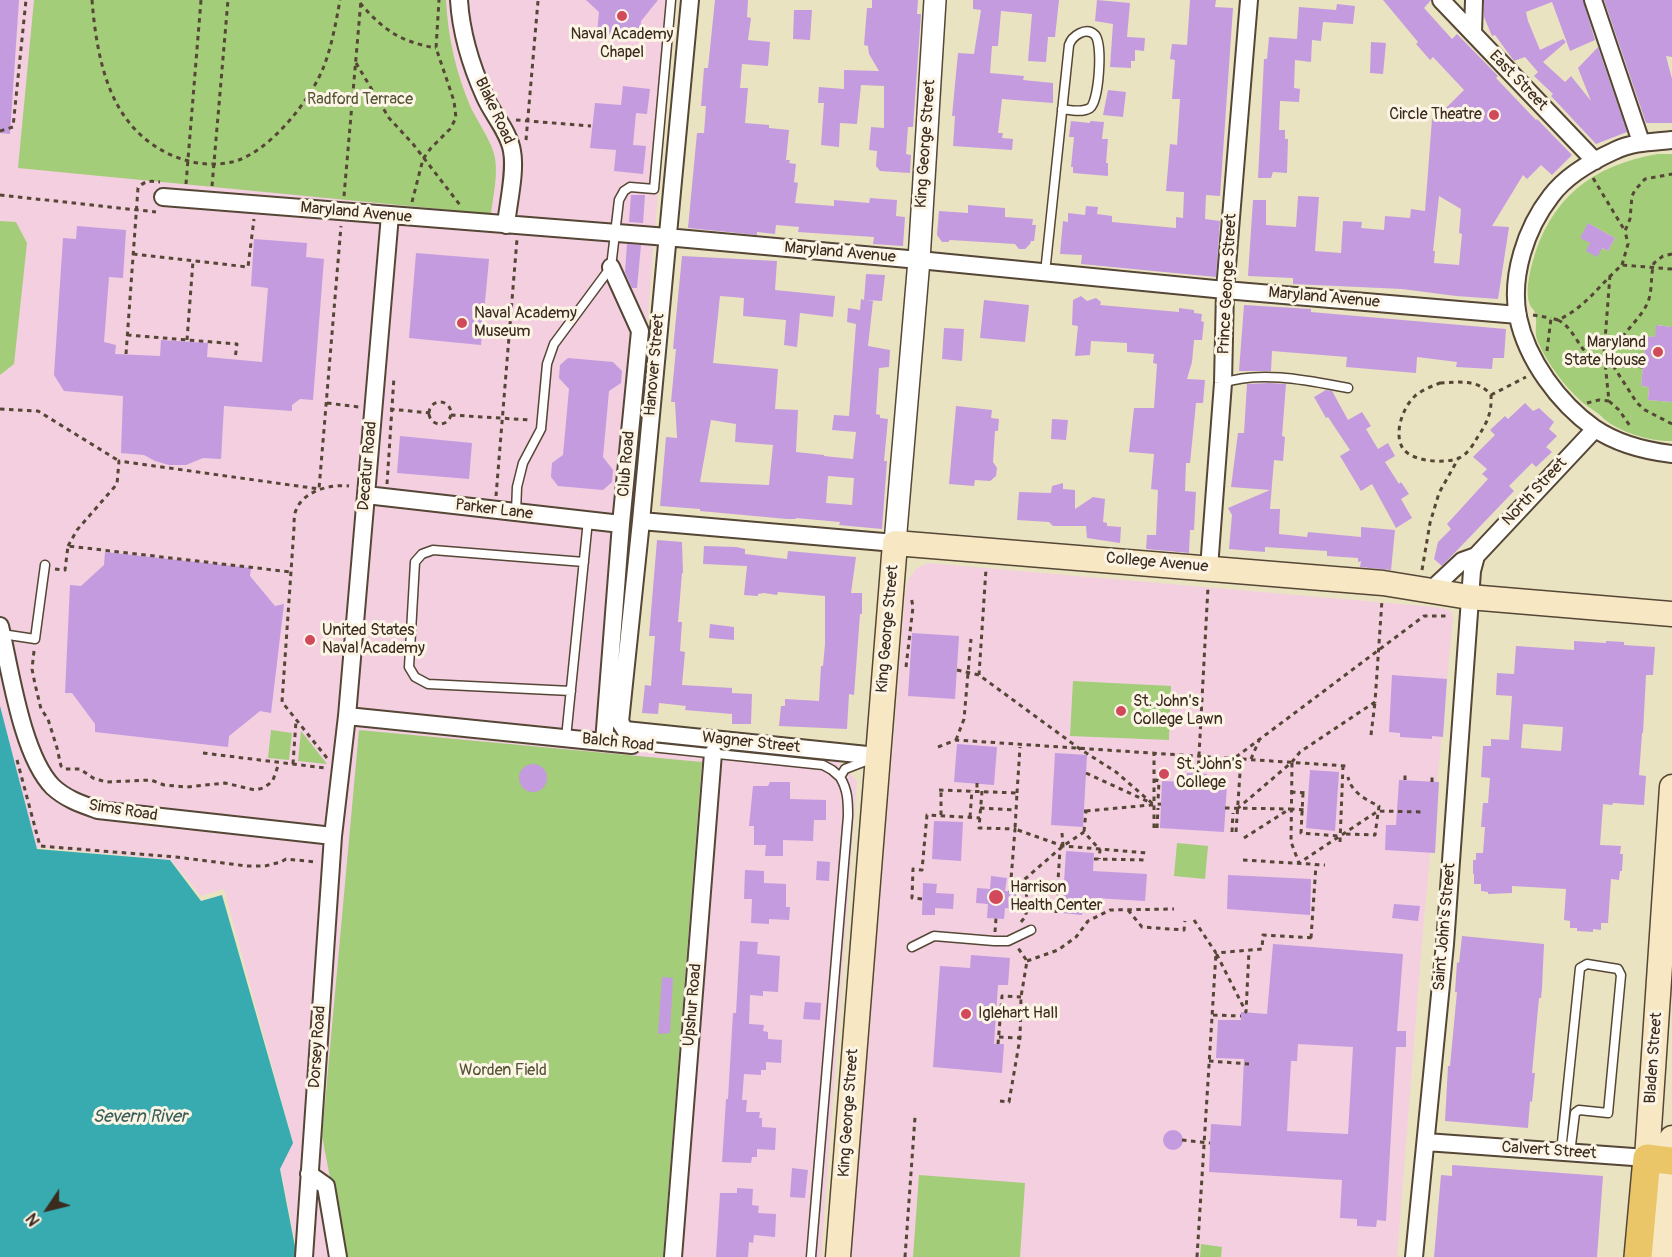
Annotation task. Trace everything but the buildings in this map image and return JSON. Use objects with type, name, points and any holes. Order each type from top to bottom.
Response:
[{"type":"main road","name":"College Avenue","points":[[895,543],[1383,583],[1469,597],[1672,614]]},
{"type":"main road","name":"King George Street","points":[[838,1257],[895,543]]},
{"type":"main road","name":"Bladen Street","points":[[1661,1257],[1672,787]]},
{"type":"main road","name":"Bladen Street","points":[[1638,1257],[1665,1155]]},
{"type":"street","name":"Blake Road","points":[[459,0],[465,39],[473,68],[507,136],[512,151],[512,225]]},
{"type":"street","name":"Hanover Street","points":[[628,737],[620,722],[690,0]]},
{"type":"street","name":"King George Street","points":[[895,543],[920,260],[935,0]]},
{"type":"street","name":"Prince George Street","points":[[1209,568],[1223,383],[1225,290],[1249,0]]},
{"type":"street","name":"East Street","points":[[1441,0],[1595,161]]},
{"type":"street","points":[[1473,33],[1474,0]]},
{"type":"street","points":[[1593,0],[1641,142]]},
{"type":"street","points":[[1672,140],[1641,142],[1615,150],[1595,161],[1552,194],[1530,231],[1520,262],[1518,315],[1522,330],[1560,396],[1595,429],[1627,444],[1653,452],[1672,454]]},
{"type":"street","name":"Maryland Avenue","points":[[162,205],[343,212],[614,233],[1518,315]]},
{"type":"street","name":"Decatur Road","points":[[333,836],[347,716],[390,215]]},
{"type":"street","name":"Club Road","points":[[604,742],[621,524],[640,332],[611,267]]},
{"type":"street","name":"North Street","points":[[1425,589],[1462,561],[1476,556],[1595,429]]},
{"type":"street","name":"Parker Lane","points":[[366,495],[621,524]]},
{"type":"street","name":"College Avenue","points":[[641,522],[895,543]]},
{"type":"street","points":[[1469,597],[1476,556]]},
{"type":"street","name":"Saint John's Street","points":[[1413,1257],[1445,944],[1469,597]]},
{"type":"street","name":"Sims Road","points":[[1,630],[19,709],[37,764],[52,786],[71,801],[98,810],[333,836]]},
{"type":"street","name":"Balch Road","points":[[347,716],[604,742],[628,737]]},
{"type":"street","name":"Wagner Street","points":[[628,737],[877,756]]},
{"type":"street","name":"Upshur Road","points":[[673,1257],[713,753]]},
{"type":"street","name":"Dorsey Road","points":[[304,1257],[333,836]]},
{"type":"street","name":"Calvert Street","points":[[1426,1142],[1565,1152],[1665,1155]]},
{"type":"street","points":[[309,1174],[326,1186],[338,1257]]},
{"type":"lane","points":[[516,512],[517,487],[523,463],[542,429],[547,364],[554,344],[611,267],[619,200],[624,191],[630,187],[654,189],[670,0]]},
{"type":"lane","points":[[1045,273],[1062,110],[1071,40],[1076,35],[1091,33],[1096,36],[1100,45],[1096,98],[1092,106],[1086,110],[1062,110]]},
{"type":"lane","points":[[1223,383],[1233,380],[1289,377],[1348,388]]},
{"type":"lane","points":[[566,738],[588,520]]},
{"type":"lane","points":[[571,691],[428,684],[415,677],[409,667],[415,562],[422,554],[433,550],[584,562]]},
{"type":"lane","points":[[1,630],[35,639],[45,567]]},
{"type":"lane","name":"Balch Road","points":[[628,737],[713,753],[823,765],[840,777]]},
{"type":"lane","points":[[811,1257],[848,816],[848,797],[840,777],[845,769],[877,756]]},
{"type":"lane","points":[[912,947],[934,936],[994,942],[1008,941],[1031,930]]},
{"type":"lane","points":[[1587,964],[1618,969],[1621,975],[1608,1113],[1579,1110],[1575,1113],[1565,1152],[1580,968],[1587,964]]},
{"type":"path","points":[[0,130],[14,127],[26,0]]},
{"type":"path","points":[[93,0],[94,19],[106,74],[124,116],[155,148],[187,161],[213,164],[233,162],[248,155],[269,140],[298,112],[324,67],[340,0]]},
{"type":"path","points":[[186,184],[201,0]]},
{"type":"path","points":[[212,186],[228,0]]},
{"type":"path","points":[[412,204],[423,159],[450,129],[456,118],[454,101],[436,48],[439,0]]},
{"type":"path","points":[[525,147],[538,1]]},
{"type":"path","points":[[360,2],[378,24],[391,33],[420,45],[436,48]]},
{"type":"path","points":[[319,489],[360,2]]},
{"type":"path","points":[[355,61],[389,118],[463,209]]},
{"type":"path","points":[[496,118],[591,126]]},
{"type":"path","points":[[1625,231],[1630,219],[1632,196],[1635,190],[1645,179],[1672,174]]},
{"type":"path","points":[[126,354],[138,188],[150,181]]},
{"type":"path","points":[[1558,320],[1582,306],[1622,265],[1628,244],[1625,231],[1596,182]]},
{"type":"path","points":[[0,195],[136,210],[162,205]]},
{"type":"path","points":[[133,254],[248,267],[253,220],[257,216]]},
{"type":"path","points":[[494,510],[502,418],[512,225]]},
{"type":"path","points":[[1672,254],[1658,258],[1652,267],[1647,305],[1617,345],[1612,364],[1645,411],[1672,424]]},
{"type":"path","points":[[187,340],[193,261]]},
{"type":"path","points":[[1622,265],[1672,269]]},
{"type":"path","points":[[1610,275],[1605,339],[1609,401],[1630,426],[1629,434]]},
{"type":"path","points":[[1537,317],[1558,320],[1569,328],[1594,359],[1605,363],[1643,367]]},
{"type":"path","points":[[1491,395],[1543,363],[1548,349],[1551,318]]},
{"type":"path","points":[[127,335],[237,344],[235,359]]},
{"type":"path","points":[[1425,589],[1430,523],[1439,493],[1458,459],[1472,447],[1488,422],[1492,407],[1491,395],[1486,389],[1472,383],[1440,383],[1415,396],[1406,409],[1399,434],[1402,447],[1407,453],[1425,460],[1458,459]]},
{"type":"path","points":[[1589,402],[1609,401]]},
{"type":"path","points":[[441,402],[447,405],[452,415],[446,423],[439,424],[433,421],[430,411],[433,405],[441,402]]},
{"type":"path","points":[[0,409],[38,411],[119,461],[319,489],[337,485],[349,486]]},
{"type":"path","points":[[452,415],[542,420]]},
{"type":"path","points":[[45,567],[65,570],[68,546],[77,530],[117,484],[119,461]]},
{"type":"path","points":[[319,489],[306,498],[296,510],[282,702],[330,761]]},
{"type":"path","points":[[68,546],[291,572]]},
{"type":"path","points":[[979,675],[986,565]]},
{"type":"path","points":[[1198,774],[1209,568]]},
{"type":"path","points":[[1371,735],[1380,650],[1383,583]]},
{"type":"path","points":[[906,674],[913,607],[911,595]]},
{"type":"path","points":[[1234,758],[1424,615],[1448,616]]},
{"type":"path","points":[[956,740],[964,719],[971,639]]},
{"type":"path","points":[[33,662],[41,710],[48,719],[60,766],[65,769],[80,769],[93,778],[106,782],[151,780],[164,785],[187,787],[225,783],[255,790],[263,789],[273,780],[279,763]]},
{"type":"path","points":[[957,670],[979,675],[1080,749],[1116,772],[1153,804]]},
{"type":"path","points":[[1237,809],[1292,762],[1300,752],[1325,733],[1375,702]]},
{"type":"path","points":[[293,764],[296,719]]},
{"type":"path","points":[[1251,759],[1260,738]]},
{"type":"path","points":[[938,747],[956,740],[1344,766],[1340,842]]},
{"type":"path","points":[[1020,746],[1010,892],[1084,832]]},
{"type":"path","points":[[1154,752],[1155,828],[1158,808]]},
{"type":"path","points":[[203,753],[329,769]]},
{"type":"path","points":[[1233,813],[1234,832],[1241,758]]},
{"type":"path","points":[[1292,762],[1291,842],[1299,863]]},
{"type":"path","points":[[1405,771],[1405,780]]},
{"type":"path","points":[[1086,772],[1153,804]]},
{"type":"path","points":[[1431,782],[1432,774]]},
{"type":"path","points":[[1291,792],[1306,793],[1300,833],[1375,835],[1379,806],[1366,800],[1352,788],[1348,777]]},
{"type":"path","points":[[1100,850],[1084,832],[1085,811],[1160,802],[1159,781],[1156,780],[1155,798],[1153,798]]},
{"type":"path","points":[[970,817],[977,783]]},
{"type":"path","points":[[941,815],[940,790],[1017,793]]},
{"type":"path","points":[[982,791],[979,828],[1015,829],[1062,848],[1148,853]]},
{"type":"path","points":[[981,808],[1016,810]]},
{"type":"path","points":[[1225,808],[1307,810]]},
{"type":"path","points":[[1244,838],[1290,809]]},
{"type":"path","points":[[1299,863],[1378,811],[1423,812]]},
{"type":"path","points":[[922,899],[912,898],[913,869],[922,870],[927,815],[980,818]]},
{"type":"path","points":[[1056,913],[1062,833]]},
{"type":"path","points":[[1100,850],[1096,859],[1147,860]]},
{"type":"path","points":[[1243,860],[1325,866]]},
{"type":"path","points":[[1311,938],[1316,865]]},
{"type":"path","points":[[1018,924],[1026,916],[1027,877]]},
{"type":"path","points":[[1000,1101],[1009,1102],[1020,1038],[1027,961],[1058,950],[1076,936],[1088,921],[1110,910],[1174,909]]},
{"type":"path","points":[[1128,910],[1142,927],[1184,930],[1185,921]]},
{"type":"path","points":[[1194,920],[1216,954],[1246,1012],[1249,951]]},
{"type":"path","points":[[995,931],[1001,931]]},
{"type":"path","points":[[1216,954],[1262,949],[1263,935],[1316,938]]},
{"type":"path","points":[[1197,1257],[1216,954]]},
{"type":"path","points":[[998,1044],[1002,996],[1022,997]]},
{"type":"path","points":[[1212,1015],[1241,1016]]},
{"type":"path","points":[[999,1037],[1020,1038]]},
{"type":"path","points":[[1209,1061],[1250,1064]]},
{"type":"path","points":[[906,1257],[915,1118]]},
{"type":"path","points":[[1182,1140],[1210,1143]]},
{"type":"shaded area","name":"United States Naval Academy","points":[[0,0],[674,0],[613,736],[836,759],[857,781],[821,1257],[298,1257],[279,1159],[292,1139],[224,889],[201,896],[171,860],[35,847],[0,718]]},
{"type":"shaded area","name":"St. John's College","points":[[928,563],[1435,607],[1451,611],[1453,618],[1423,930],[1397,1257],[851,1257],[906,588],[909,578],[917,568]]},
{"type":"green space","name":"Radford Terrace","points":[[34,0],[446,0],[451,42],[461,82],[471,108],[494,152],[496,179],[491,214],[18,168]]},
{"type":"green space","points":[[1658,154],[1672,154],[1672,327],[1657,325],[1655,337],[1646,336],[1641,386],[1649,387],[1648,400],[1672,402],[1672,441],[1654,440],[1624,431],[1583,403],[1569,389],[1557,374],[1537,340],[1536,316],[1528,296],[1532,264],[1540,241],[1562,204],[1594,176],[1634,159]],"holes":[[[1588,223],[1615,238],[1608,251],[1590,243]]]},
{"type":"green space","points":[[0,221],[16,222],[27,243],[14,364],[0,375]]},
{"type":"green space","name":"St. John's College Lawn","points":[[1073,681],[1171,686],[1169,740],[1070,736]]},
{"type":"green space","points":[[271,730],[292,733],[289,760],[268,758]]},
{"type":"green space","name":"Worden Field","points":[[359,730],[702,762],[663,1257],[345,1257],[322,1136]]},
{"type":"green space","points":[[301,731],[327,764],[298,761]]},
{"type":"green space","points":[[1177,843],[1208,846],[1205,879],[1174,876]]},
{"type":"green space","points":[[919,1175],[1025,1183],[1020,1257],[913,1257]]},
{"type":"green space","points":[[1201,1244],[1222,1247],[1221,1257],[1200,1257]]},
{"type":"water","name":"Severn River","points":[[0,706],[37,849],[170,860],[201,901],[222,895],[293,1143],[280,1169],[297,1257],[0,1257]]},
{"type":"place","name":"Naval Academy Chapel","points":[[622,16]]},
{"type":"place","name":"Circle Theatre","points":[[1494,115]]},
{"type":"place","name":"Naval Academy Museum","points":[[462,323]]},
{"type":"place","name":"Maryland State House","points":[[1658,352]]},
{"type":"place","name":"United States Naval Academy","points":[[310,640]]},
{"type":"place","name":"St. John's College Lawn","points":[[1121,711]]},
{"type":"place","name":"St. John's College","points":[[1164,774]]},
{"type":"place","name":"Harrison Health Center","points":[[996,897]]},
{"type":"place","name":"Iglehart Hall","points":[[966,1014]]}]
